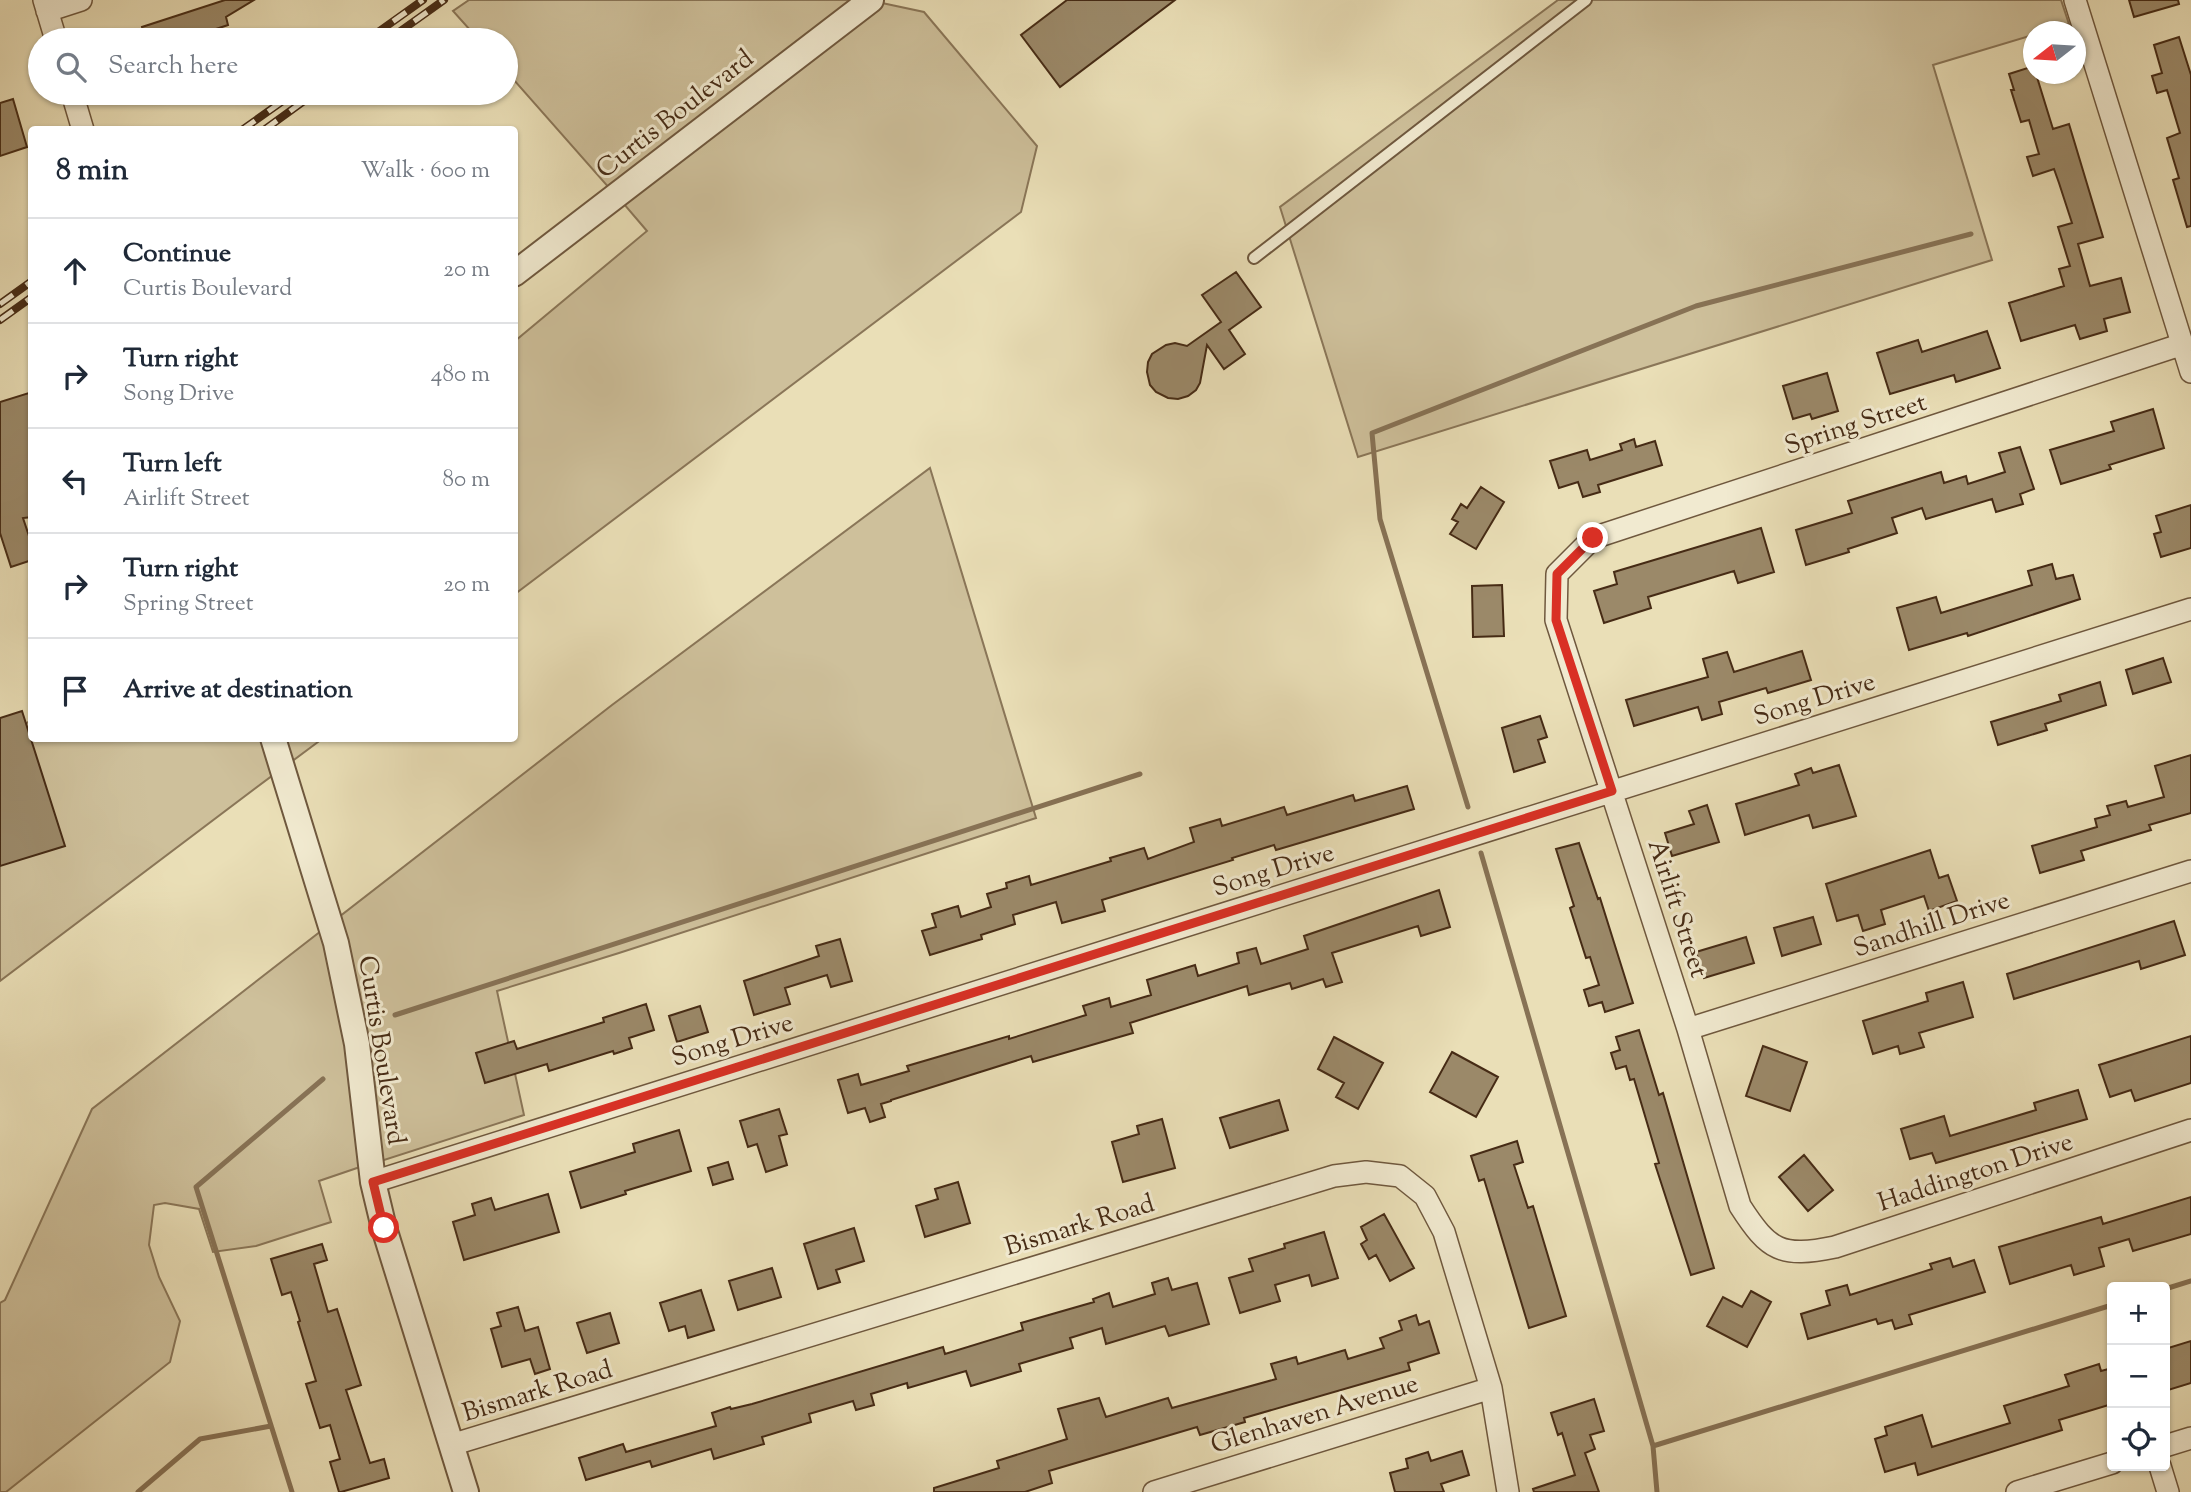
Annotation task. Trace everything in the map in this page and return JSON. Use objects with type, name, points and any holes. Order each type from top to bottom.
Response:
[{"type":"street","points":[[52,28],[45,5],[81,0]]},
{"type":"street","name":"Curtis Boulevard","points":[[518,271],[871,0]]},
{"type":"street","points":[[2075,0],[2191,372]]},
{"type":"street","points":[[76,105],[82,126]]},
{"type":"street","name":"Spring Street","points":[[1557,574],[1593,538],[2183,344]]},
{"type":"street","name":"Airlift Street","points":[[1557,574],[1556,620],[1688,1030],[1740,1206],[1754,1228],[1776,1248]]},
{"type":"street","name":"Song Drive","points":[[373,1182],[2191,610]]},
{"type":"street","name":"Curtis Boulevard","points":[[274,742],[335,943],[357,1044],[373,1182],[384,1228],[466,1492]]},
{"type":"street","name":"Sandhill Drive","points":[[1688,1030],[2191,871]]},
{"type":"street","name":"Haddington Drive","points":[[1776,1248],[1804,1254],[1835,1247],[2191,1130]]},
{"type":"street","name":"Bismark Road","points":[[451,1445],[1334,1176],[1367,1172],[1400,1176],[1425,1196],[1444,1231],[1491,1388],[1508,1492]]},
{"type":"street","name":"Glenhaven Avenue","points":[[1154,1492],[1491,1388]]},
{"type":"street","points":[[2170,1444],[2191,1438]]},
{"type":"street","points":[[2017,1492],[2107,1465]]},
{"type":"street","points":[[2162,1471],[2168,1492]]},
{"type":"lane","points":[[1254,258],[1586,0]]},
{"type":"shaded area","points":[[469,0],[855,0],[610,189],[518,85],[518,28],[468,28],[453,11]]},
{"type":"shaded area","points":[[1558,0],[2061,0],[2068,21],[2023,21],[2023,38],[1933,65],[1992,260],[1358,457],[1280,207]]},
{"type":"shaded area","points":[[882,3],[924,12],[1037,146],[1021,212],[518,592],[518,338],[647,231],[623,203]]},
{"type":"shaded area","points":[[930,468],[1036,818],[497,991],[524,1115],[381,1161],[339,917],[612,705]]},
{"type":"shaded area","points":[[28,722],[28,742],[263,742],[273,775],[0,981],[0,742]]},
{"type":"shaded area","points":[[285,742],[318,742],[291,762]]},
{"type":"shaded area","points":[[321,931],[347,1046],[360,1167],[319,1181],[331,1222],[256,1246],[213,1252],[199,1209],[165,1203],[154,1205],[149,1245],[159,1277],[180,1321],[170,1362],[6,1492],[0,1492],[0,1303],[5,1300],[92,1109]]},
{"type":"building","points":[[225,0],[254,0],[226,17],[228,25],[219,28],[142,27]]},
{"type":"building","points":[[1067,0],[1175,0],[1060,87],[1021,35]]},
{"type":"building","points":[[2129,0],[2178,0],[2179,4],[2134,17]]},
{"type":"building","points":[[2179,37],[2191,75],[2191,226],[2187,227],[2173,180],[2179,178],[2167,138],[2180,133],[2167,90],[2157,93],[2152,76],[2162,73],[2154,45]]},
{"type":"building","points":[[2023,70],[2023,84],[2039,84],[2053,129],[2069,124],[2103,237],[2078,244],[2090,286],[2121,278],[2130,312],[2104,319],[2107,331],[2080,339],[2075,325],[2021,341],[2009,303],[2064,286],[2059,269],[2070,266],[2058,227],[2072,223],[2054,169],[2033,176],[2027,157],[2039,154],[2029,120],[2021,122],[2009,74]]},
{"type":"building","points":[[13,99],[27,147],[0,156],[0,103]]},
{"type":"building","points":[[1236,272],[1261,307],[1229,330],[1245,354],[1224,369],[1207,345],[1200,383],[1196,390],[1178,399],[1156,392],[1150,385],[1147,372],[1152,354],[1166,345],[1175,343],[1187,346],[1221,322],[1202,295]]},
{"type":"building","points":[[1987,331],[2000,368],[1956,382],[1954,375],[1890,394],[1877,353],[1918,340],[1922,352]]},
{"type":"building","points":[[1827,373],[1838,411],[1812,419],[1810,414],[1793,419],[1783,386]]},
{"type":"building","points":[[28,393],[28,517],[23,518],[28,533],[28,561],[11,567],[0,533],[0,402]]},
{"type":"building","points":[[2153,409],[2164,448],[2109,465],[2111,469],[2061,484],[2050,450],[2114,431],[2111,422]]},
{"type":"building","points":[[1634,439],[1636,447],[1655,441],[1662,465],[1598,485],[1600,492],[1583,497],[1578,482],[1559,488],[1550,461],[1587,450],[1590,460],[1622,450],[1620,444]]},
{"type":"building","points":[[2020,447],[2034,489],[2020,494],[2023,504],[1996,512],[1992,499],[1926,519],[1922,508],[1892,518],[1897,533],[1806,565],[1796,530],[1852,513],[1848,501],[1941,472],[1944,483],[1966,476],[1968,484],[2005,472],[1999,453]]},
{"type":"building","points":[[1481,487],[1504,502],[1476,549],[1450,534],[1458,522],[1452,519],[1461,504],[1467,508]]},
{"type":"building","points":[[2191,505],[2191,548],[2161,557],[2154,534],[2161,532],[2156,516]]},
{"type":"building","points":[[1761,528],[1774,572],[1738,583],[1734,571],[1648,597],[1651,608],[1604,623],[1594,591],[1617,584],[1614,572]]},
{"type":"building","points":[[2052,564],[2056,579],[2073,575],[2080,599],[1968,636],[1967,633],[1909,650],[1897,608],[1936,597],[1941,613],[2032,585],[2028,571]]},
{"type":"building","points":[[1502,585],[1504,636],[1473,637],[1472,586]]},
{"type":"building","points":[[1802,651],[1811,680],[1768,693],[1766,688],[1719,702],[1722,714],[1702,720],[1698,707],[1634,726],[1626,700],[1708,677],[1703,659],[1727,652],[1734,672]]},
{"type":"building","points":[[2163,658],[2171,682],[2133,694],[2126,670]]},
{"type":"building","points":[[2100,682],[2106,705],[2045,724],[2047,730],[1998,745],[1991,722],[2061,701],[2059,695]]},
{"type":"building","points":[[22,711],[28,730],[28,742],[32,742],[65,846],[0,866],[0,718]]},
{"type":"building","points":[[1540,716],[1547,737],[1538,740],[1545,762],[1514,772],[1502,728]]},
{"type":"building","points":[[2191,755],[2191,813],[2149,825],[2151,830],[2081,851],[2084,860],[2040,873],[2032,846],[2097,827],[2095,819],[2110,815],[2107,806],[2126,801],[2128,807],[2164,797],[2155,766]]},
{"type":"building","points":[[1839,765],[1856,816],[1813,828],[1809,815],[1745,835],[1736,804],[1799,785],[1795,774],[1811,768],[1813,773]]},
{"type":"building","points":[[1407,786],[1414,809],[1276,850],[1274,845],[1102,900],[1105,911],[1062,923],[1056,902],[1013,915],[1015,924],[981,935],[982,939],[930,955],[922,931],[936,927],[932,914],[958,906],[961,917],[991,907],[987,894],[1007,888],[1006,883],[1029,876],[1031,885],[1144,848],[1148,859],[1194,842],[1190,828],[1220,819],[1222,826],[1284,807],[1287,815],[1353,795],[1355,801]]},
{"type":"building","points":[[1707,805],[1719,842],[1672,856],[1665,833],[1694,824],[1689,811]]},
{"type":"building","points":[[1579,843],[1598,899],[1600,898],[1633,1003],[1605,1012],[1602,1002],[1589,1006],[1584,990],[1599,985],[1590,957],[1586,958],[1570,908],[1574,906],[1556,849]]},
{"type":"building","points":[[1930,850],[1939,878],[1948,875],[1957,901],[1929,911],[1924,896],[1881,910],[1885,924],[1863,931],[1858,915],[1837,921],[1826,884]]},
{"type":"building","points":[[1439,890],[1450,927],[1421,936],[1418,926],[1332,953],[1342,982],[1326,987],[1323,979],[1292,989],[1290,983],[1249,995],[1247,986],[1130,1023],[1133,1033],[1033,1062],[1031,1056],[891,1100],[881,1104],[885,1117],[870,1122],[865,1108],[848,1113],[838,1080],[858,1074],[861,1085],[909,1071],[907,1066],[1086,1015],[1083,1006],[1109,998],[1111,1007],[1151,995],[1147,980],[1195,965],[1198,976],[1239,963],[1237,953],[1256,948],[1261,964],[1308,949],[1304,936]]},
{"type":"building","points":[[1813,917],[1821,944],[1782,956],[1774,928]]},
{"type":"building","points":[[2174,921],[2185,955],[2141,969],[2139,961],[2014,999],[2007,974]]},
{"type":"building","points":[[1746,937],[1754,963],[1704,978],[1696,952]]},
{"type":"building","points":[[840,939],[852,981],[831,987],[827,975],[785,988],[790,1004],[754,1015],[744,981],[819,956],[816,946]]},
{"type":"building","points":[[1963,982],[1973,1017],[1919,1033],[1924,1047],[1900,1054],[1898,1046],[1873,1054],[1863,1021],[1928,1001],[1926,993]]},
{"type":"building","points":[[646,1004],[654,1030],[629,1038],[632,1048],[614,1054],[613,1051],[549,1071],[547,1064],[485,1083],[476,1053],[514,1041],[517,1049],[604,1022],[603,1018]]},
{"type":"building","points":[[700,1006],[708,1032],[677,1042],[669,1016]]},
{"type":"building","points":[[1639,1030],[1659,1095],[1663,1093],[1714,1268],[1691,1275],[1655,1164],[1659,1163],[1634,1079],[1630,1080],[1626,1066],[1616,1069],[1611,1053],[1620,1050],[1616,1037]]},
{"type":"building","points":[[2191,1036],[2191,1083],[2135,1101],[2131,1090],[2110,1097],[2099,1065]]},
{"type":"building","points":[[1334,1037],[1383,1063],[1358,1109],[1336,1097],[1344,1083],[1318,1069]]},
{"type":"building","points":[[1763,1046],[1807,1062],[1790,1111],[1746,1096]]},
{"type":"building","points":[[1452,1052],[1498,1077],[1476,1117],[1430,1092]]},
{"type":"building","points":[[2078,1090],[2087,1119],[1936,1163],[1932,1153],[1910,1159],[1901,1129],[1944,1116],[1950,1136],[2036,1110],[2034,1103]]},
{"type":"building","points":[[1279,1100],[1288,1130],[1230,1148],[1220,1118]]},
{"type":"building","points":[[779,1109],[787,1134],[779,1136],[787,1165],[766,1172],[757,1144],[748,1147],[740,1121]]},
{"type":"building","points":[[1162,1119],[1175,1168],[1123,1182],[1112,1142],[1139,1134],[1137,1126]]},
{"type":"building","points":[[679,1130],[691,1171],[581,1208],[570,1172],[635,1152],[633,1144]]},
{"type":"building","points":[[1517,1141],[1523,1162],[1514,1165],[1528,1208],[1533,1206],[1566,1316],[1529,1328],[1484,1179],[1479,1181],[1471,1156]]},
{"type":"building","points":[[1804,1155],[1833,1190],[1808,1211],[1779,1177]]},
{"type":"building","points":[[728,1162],[733,1179],[713,1185],[708,1168]]},
{"type":"building","points":[[958,1182],[970,1223],[925,1237],[916,1206],[938,1199],[935,1189]]},
{"type":"building","points":[[548,1194],[559,1232],[464,1260],[453,1222],[475,1215],[472,1204],[491,1198],[495,1210]]},
{"type":"building","points":[[2191,1197],[2191,1234],[2133,1251],[2129,1239],[2099,1248],[2104,1266],[2074,1275],[2071,1265],[2010,1284],[1999,1247],[2101,1217],[2103,1224]]},
{"type":"building","points":[[1384,1214],[1414,1268],[1390,1281],[1376,1255],[1369,1259],[1361,1244],[1367,1240],[1361,1227]]},
{"type":"building","points":[[854,1228],[864,1261],[836,1270],[840,1282],[818,1289],[804,1244]]},
{"type":"building","points":[[1324,1232],[1338,1278],[1312,1286],[1309,1275],[1275,1285],[1280,1301],[1240,1313],[1229,1278],[1253,1271],[1249,1259],[1285,1248],[1284,1244]]},
{"type":"building","points":[[322,1244],[327,1260],[314,1264],[328,1312],[337,1309],[361,1385],[346,1390],[370,1463],[384,1459],[389,1478],[341,1492],[330,1462],[340,1459],[330,1425],[320,1428],[306,1384],[316,1381],[298,1322],[300,1321],[291,1292],[282,1295],[271,1259]]},
{"type":"building","points":[[1950,1258],[1953,1267],[1974,1260],[1985,1292],[1909,1315],[1912,1324],[1895,1329],[1892,1320],[1878,1324],[1876,1319],[1808,1339],[1801,1314],[1830,1305],[1826,1291],[1847,1285],[1850,1295],[1932,1269],[1930,1264]]},
{"type":"building","points":[[772,1268],[781,1297],[738,1310],[729,1281]]},
{"type":"building","points":[[1168,1278],[1172,1290],[1197,1283],[1209,1324],[1169,1336],[1165,1326],[1106,1344],[1102,1328],[1070,1338],[1073,1348],[1019,1364],[1021,1371],[971,1386],[966,1371],[908,1388],[907,1383],[871,1394],[874,1405],[856,1410],[853,1401],[809,1414],[811,1422],[762,1437],[764,1444],[714,1459],[711,1449],[652,1467],[650,1461],[586,1480],[579,1458],[623,1444],[626,1452],[716,1426],[712,1413],[752,1404],[943,1347],[945,1354],[1023,1330],[1021,1323],[1094,1302],[1093,1299],[1109,1293],[1113,1307],[1155,1294],[1152,1283]]},
{"type":"building","points":[[701,1290],[714,1330],[688,1338],[685,1326],[669,1331],[660,1303]]},
{"type":"building","points":[[1751,1291],[1771,1302],[1747,1347],[1707,1326],[1723,1297],[1742,1307]]},
{"type":"building","points":[[518,1307],[525,1331],[538,1327],[550,1369],[535,1374],[530,1359],[502,1367],[491,1329],[501,1326],[497,1313]]},
{"type":"building","points":[[610,1313],[619,1343],[587,1353],[577,1323]]},
{"type":"building","points":[[1416,1315],[1419,1325],[1429,1321],[1439,1353],[1408,1363],[1410,1370],[1244,1418],[1245,1422],[1200,1435],[1197,1427],[1049,1471],[1052,1483],[1025,1492],[934,1492],[934,1488],[999,1468],[997,1461],[1067,1439],[1058,1409],[1099,1398],[1106,1417],[1168,1398],[1172,1408],[1276,1379],[1271,1364],[1296,1357],[1298,1364],[1345,1350],[1348,1359],[1384,1348],[1380,1338],[1402,1330],[1399,1321]]},
{"type":"building","points":[[2191,1341],[2191,1383],[2170,1389],[2170,1347]]},
{"type":"building","points":[[2099,1364],[2101,1371],[2107,1369],[2107,1406],[2059,1420],[2062,1430],[1918,1475],[1915,1463],[1885,1472],[1875,1439],[1887,1435],[1885,1427],[1922,1415],[1932,1447],[2010,1423],[2004,1406],[2069,1386],[2065,1375]]},
{"type":"building","points":[[1594,1399],[1604,1431],[1590,1435],[1595,1449],[1585,1453],[1599,1492],[1534,1492],[1533,1489],[1575,1475],[1562,1433],[1558,1435],[1551,1413]]},
{"type":"building","points":[[1462,1451],[1469,1475],[1441,1484],[1444,1492],[1395,1492],[1390,1473],[1408,1468],[1406,1459],[1428,1452],[1431,1461]]},
{"type":"waterway","points":[[1468,807],[1380,519],[1372,433],[1696,306],[1971,234]]},
{"type":"waterway","points":[[395,1015],[1140,774]]},
{"type":"waterway","points":[[1481,853],[1653,1446],[1657,1492]]},
{"type":"waterway","points":[[292,1492],[196,1187],[323,1079]]},
{"type":"waterway","points":[[2170,1287],[2191,1281]]},
{"type":"waterway","points":[[1653,1446],[2107,1307]]},
{"type":"waterway","points":[[138,1492],[200,1439],[271,1426]]},
{"type":"railway","points":[[384,28],[423,0]]},
{"type":"railway","points":[[405,28],[444,0]]},
{"type":"railway","points":[[248,126],[277,105]]},
{"type":"railway","points":[[270,126],[298,105]]},
{"type":"railway","points":[[0,304],[28,284]]},
{"type":"railway","points":[[0,320],[28,300]]},
{"type":"route","points":[[384,1228],[373,1182],[1612,791],[1556,620],[1557,574],[1593,538]]}]
